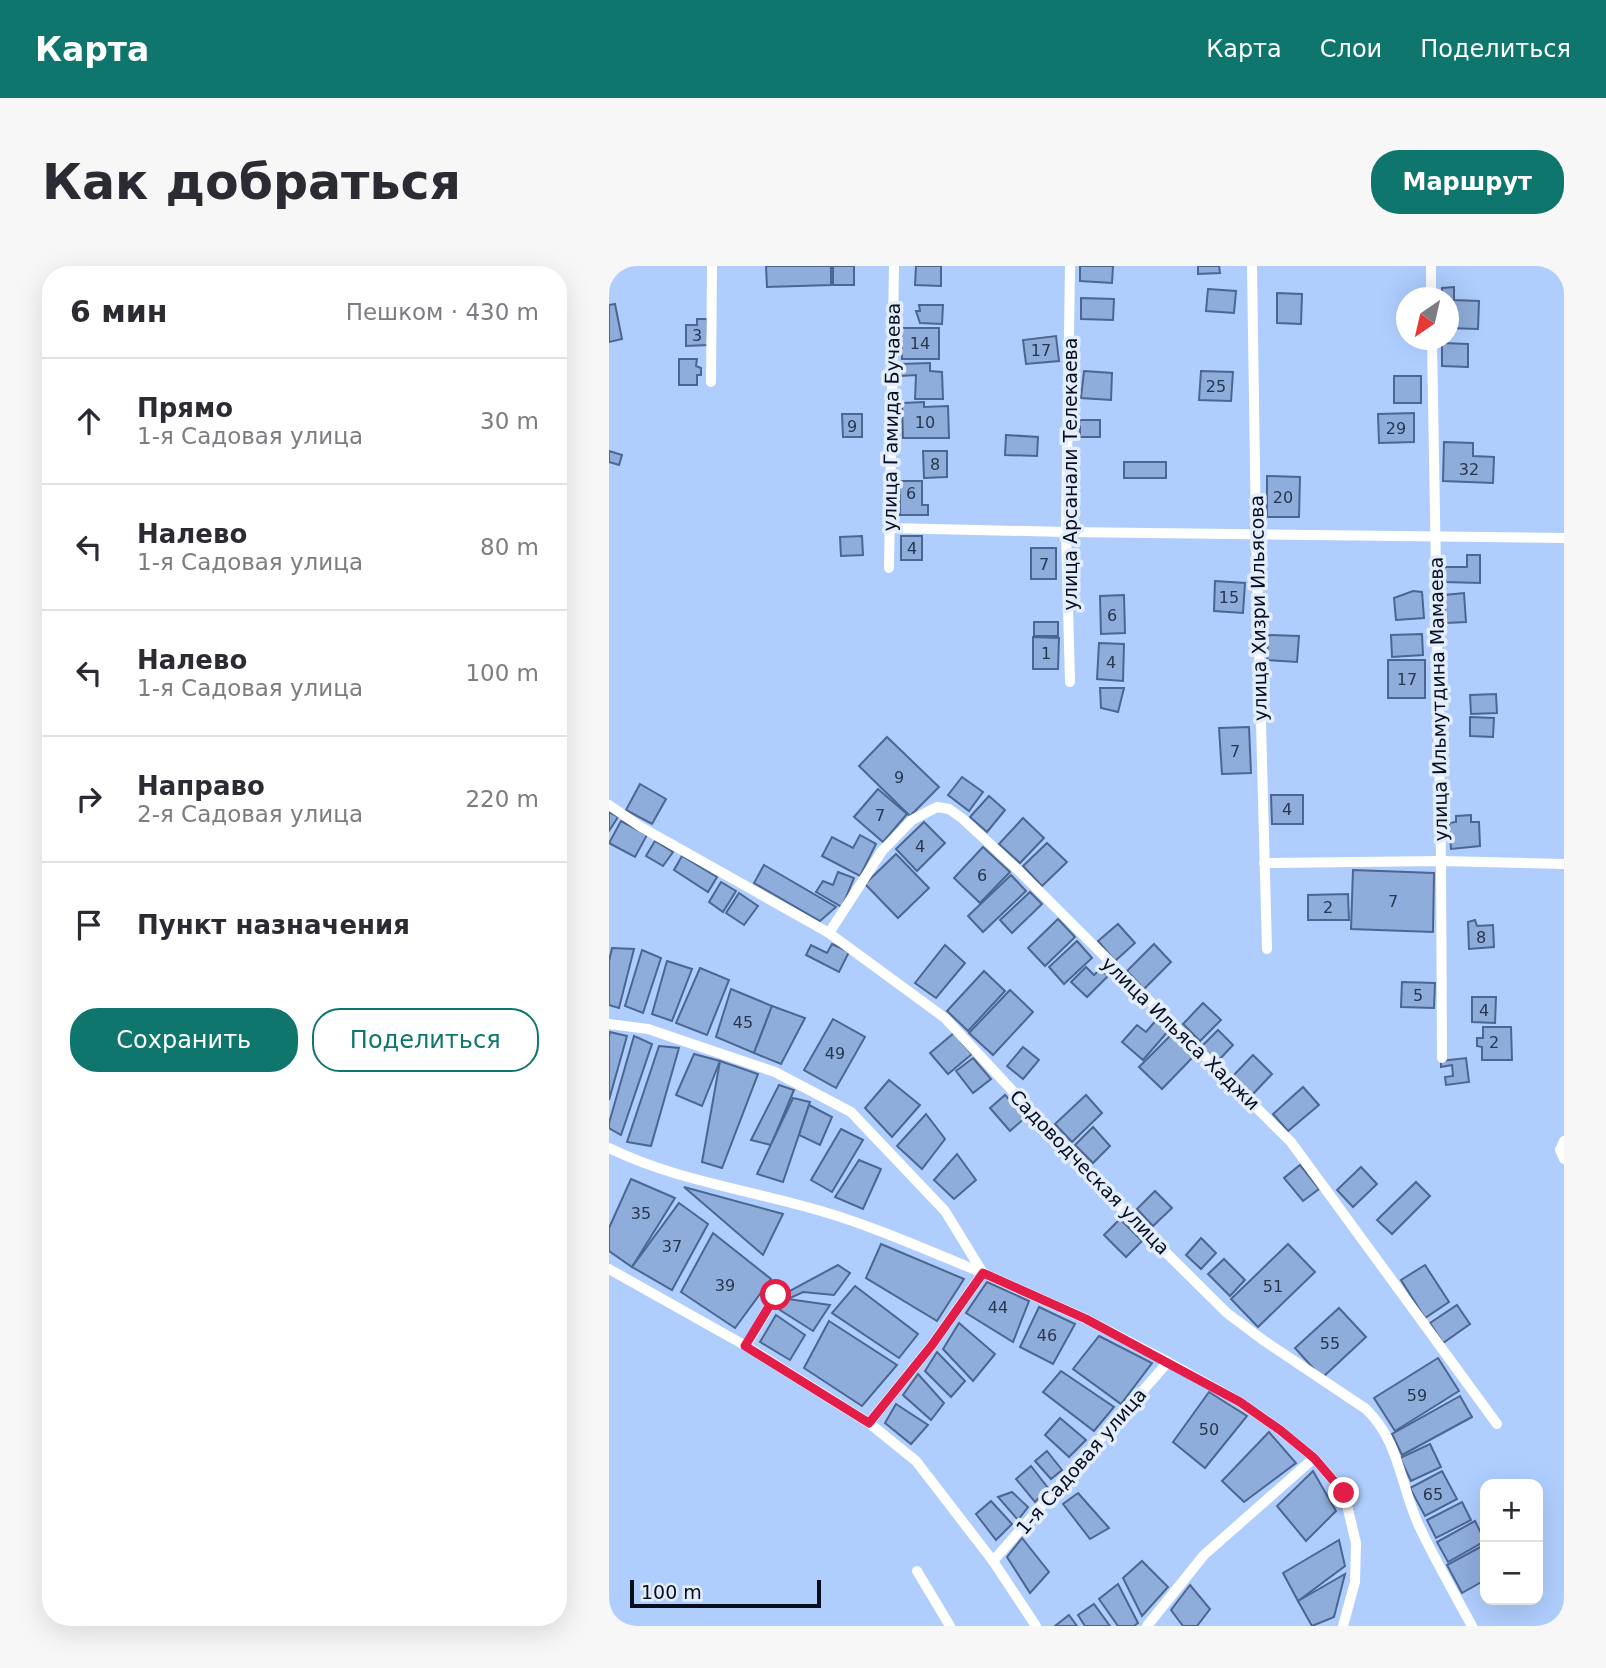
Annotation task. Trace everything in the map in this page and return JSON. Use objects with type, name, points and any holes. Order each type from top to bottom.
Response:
[{"type":"street","points":[[711,382],[712,266]]},
{"type":"street","name":"улица Гамида Бучаева","points":[[889,568],[894,266]]},
{"type":"street","name":"улица Арсанали Телекаева","points":[[1070,266],[1066,532],[1070,682]]},
{"type":"street","name":"улица Хизри Ильясова","points":[[1252,266],[1267,949]]},
{"type":"street","points":[[1431,266],[1431,287]]},
{"type":"street","name":"улица Ильмутдина Мамаева","points":[[1431,350],[1442,1058]]},
{"type":"street","points":[[890,528],[1564,538]]},
{"type":"street","name":"Садоводческая улица","points":[[609,805],[641,827],[829,933],[945,1018],[1123,1211],[1227,1312],[1263,1340],[1366,1409],[1381,1423],[1391,1442],[1418,1524],[1472,1626]]},
{"type":"street","name":"улица Ильяса Хаджи","points":[[829,933],[882,851],[912,820],[937,807],[949,809],[963,819],[1019,871],[1291,1142],[1497,1424]]},
{"type":"street","points":[[1264,863],[1441,861],[1564,864]]},
{"type":"street","points":[[609,1024],[648,1029],[775,1072],[851,1112],[945,1211],[983,1273]]},
{"type":"street","points":[[1564,1141],[1560,1150],[1564,1159]]},
{"type":"street","points":[[609,1148],[633,1160],[807,1206],[894,1237],[1086,1319],[1240,1402],[1314,1458],[1344,1493],[1356,1543],[1355,1582],[1343,1626]]},
{"type":"street","points":[[609,1269],[745,1346],[869,1423],[916,1461],[993,1561],[1036,1626]]},
{"type":"street","points":[[869,1423],[932,1345],[983,1273]]},
{"type":"street","points":[[745,1346],[776,1295]]},
{"type":"street","name":"1-я Садовая улица","points":[[993,1561],[1168,1362]]},
{"type":"street","points":[[1147,1626],[1204,1555],[1314,1458]]},
{"type":"street","points":[[917,1571],[950,1626]]},
{"type":"building","points":[[766,266],[831,266],[831,285],[767,287]]},
{"type":"building","points":[[833,266],[854,266],[854,285],[833,285]]},
{"type":"building","points":[[916,266],[941,266],[941,286],[915,285]]},
{"type":"building","points":[[1080,266],[1113,266],[1112,283],[1080,281]]},
{"type":"building","points":[[1198,266],[1219,266],[1220,273],[1198,274]]},
{"type":"building","points":[[1208,289],[1236,291],[1234,313],[1206,311]]},
{"type":"building","points":[[1277,293],[1302,294],[1301,324],[1277,323]]},
{"type":"building","points":[[1081,298],[1114,299],[1113,320],[1081,319]]},
{"type":"building","points":[[1459,300],[1479,301],[1478,329],[1459,328]]},
{"type":"building","points":[[615,304],[622,339],[609,342],[609,305]]},
{"type":"building","points":[[919,305],[943,305],[942,324],[920,323],[916,311],[920,311]]},
{"type":"building","points":[[697,319],[707,319],[708,345],[686,346],[686,325],[697,325]]},
{"type":"building","points":[[901,328],[939,328],[939,359],[902,359]]},
{"type":"building","points":[[1056,336],[1059,361],[1026,364],[1023,340]]},
{"type":"building","points":[[1459,344],[1468,344],[1468,367],[1442,366],[1442,350],[1459,350]]},
{"type":"building","points":[[679,359],[697,359],[696,366],[701,368],[701,375],[697,375],[697,385],[679,385]]},
{"type":"building","points":[[930,363],[930,371],[942,372],[943,399],[915,399],[916,375],[901,376],[901,364]]},
{"type":"building","points":[[1084,371],[1112,373],[1111,400],[1081,398]]},
{"type":"building","points":[[1201,371],[1233,372],[1231,401],[1199,400]]},
{"type":"building","points":[[1394,376],[1421,376],[1421,403],[1394,403]]},
{"type":"building","points":[[924,402],[924,407],[948,406],[949,438],[903,438],[902,403]]},
{"type":"building","points":[[1414,413],[1414,442],[1379,443],[1378,414]]},
{"type":"building","points":[[842,414],[862,414],[862,437],[843,437]]},
{"type":"building","points":[[1080,420],[1100,420],[1100,437],[1080,437]]},
{"type":"building","points":[[1006,435],[1038,437],[1037,456],[1005,455]]},
{"type":"building","points":[[1444,442],[1473,443],[1473,456],[1494,457],[1493,483],[1443,481]]},
{"type":"building","points":[[609,451],[622,455],[619,465],[609,462]]},
{"type":"building","points":[[923,451],[947,451],[947,477],[924,478]]},
{"type":"building","points":[[1124,462],[1166,462],[1166,478],[1124,478]]},
{"type":"building","points":[[1267,476],[1300,477],[1299,517],[1267,517]]},
{"type":"building","points":[[900,481],[922,481],[922,505],[928,505],[928,515],[900,515]]},
{"type":"building","points":[[862,536],[863,555],[841,556],[840,537]]},
{"type":"building","points":[[901,536],[922,536],[922,560],[901,560]]},
{"type":"building","points":[[1031,548],[1056,548],[1056,579],[1031,579]]},
{"type":"building","points":[[1467,555],[1480,555],[1480,583],[1444,582],[1444,567],[1467,567]]},
{"type":"building","points":[[1215,581],[1245,583],[1243,613],[1214,611]]},
{"type":"building","points":[[1413,591],[1422,592],[1424,618],[1396,620],[1394,598]]},
{"type":"building","points":[[1464,593],[1466,622],[1446,623],[1444,595]]},
{"type":"building","points":[[1124,595],[1125,633],[1101,634],[1100,596]]},
{"type":"building","points":[[1034,622],[1058,622],[1058,636],[1034,636]]},
{"type":"building","points":[[1422,634],[1423,655],[1392,657],[1391,635]]},
{"type":"building","points":[[1268,635],[1299,636],[1297,662],[1267,660]]},
{"type":"building","points":[[1033,637],[1059,638],[1058,669],[1033,669]]},
{"type":"building","points":[[1099,643],[1124,644],[1123,681],[1097,679]]},
{"type":"building","points":[[1388,660],[1425,660],[1425,698],[1388,698]]},
{"type":"building","points":[[1100,688],[1124,688],[1118,712],[1101,708]]},
{"type":"building","points":[[1496,694],[1497,713],[1471,714],[1470,695]]},
{"type":"building","points":[[1470,717],[1494,718],[1493,737],[1470,736]]},
{"type":"building","points":[[1249,727],[1251,773],[1222,774],[1219,728]]},
{"type":"building","points":[[887,737],[939,787],[910,816],[859,766]]},
{"type":"building","points":[[962,777],[983,792],[969,811],[948,795]]},
{"type":"building","points":[[640,784],[666,799],[652,824],[626,810]]},
{"type":"building","points":[[878,789],[907,814],[883,842],[854,817]]},
{"type":"building","points":[[1271,795],[1303,795],[1303,824],[1272,824]]},
{"type":"building","points":[[989,796],[1005,810],[987,832],[970,817]]},
{"type":"building","points":[[609,812],[618,817],[609,831]]},
{"type":"building","points":[[1471,815],[1471,822],[1479,822],[1480,846],[1451,849],[1449,823],[1456,822],[1456,816]]},
{"type":"building","points":[[1023,818],[1044,838],[1020,863],[999,844]]},
{"type":"building","points":[[621,821],[647,835],[635,857],[609,843]]},
{"type":"building","points":[[924,822],[945,843],[917,871],[896,849]]},
{"type":"building","points":[[860,835],[876,844],[860,876],[822,856],[832,837],[853,848]]},
{"type":"building","points":[[655,841],[673,852],[663,866],[646,856]]},
{"type":"building","points":[[1047,843],[1067,862],[1042,886],[1023,866]]},
{"type":"building","points":[[983,847],[1010,872],[980,903],[954,878]]},
{"type":"building","points":[[896,854],[929,888],[898,918],[865,884]]},
{"type":"building","points":[[682,856],[717,877],[708,892],[674,870]]},
{"type":"building","points":[[764,865],[836,907],[820,921],[754,883]]},
{"type":"building","points":[[1353,870],[1434,873],[1433,932],[1351,929]]},
{"type":"building","points":[[838,872],[854,878],[842,907],[816,892],[823,881],[833,885]]},
{"type":"building","points":[[1011,875],[1026,891],[983,932],[968,916]]},
{"type":"building","points":[[721,882],[736,891],[723,912],[709,902]]},
{"type":"building","points":[[1030,892],[1042,904],[1012,933],[1000,920]]},
{"type":"building","points":[[739,893],[758,906],[744,925],[726,913]]},
{"type":"building","points":[[1348,894],[1349,920],[1308,920],[1308,895]]},
{"type":"building","points":[[1058,919],[1075,937],[1045,966],[1028,948]]},
{"type":"building","points":[[1475,920],[1477,926],[1493,925],[1494,947],[1469,949],[1468,922]]},
{"type":"building","points":[[1118,924],[1135,943],[1115,961],[1098,941]]},
{"type":"building","points":[[1077,941],[1092,958],[1064,984],[1049,967]]},
{"type":"building","points":[[832,944],[849,952],[839,972],[806,955],[811,945],[827,953]]},
{"type":"building","points":[[1154,944],[1171,962],[1144,989],[1127,971]]},
{"type":"building","points":[[945,945],[965,963],[936,998],[915,983]]},
{"type":"building","points":[[612,948],[634,949],[619,1008],[609,1005],[609,961]]},
{"type":"building","points":[[642,950],[661,958],[643,1013],[625,1006]]},
{"type":"building","points":[[667,961],[692,969],[672,1021],[652,1014]]},
{"type":"building","points":[[1086,967],[1094,975],[1100,969],[1108,976],[1087,997],[1071,982]]},
{"type":"building","points":[[700,968],[729,980],[707,1035],[676,1023]]},
{"type":"building","points":[[984,971],[1005,991],[968,1031],[947,1011]]},
{"type":"building","points":[[1402,982],[1435,983],[1434,1008],[1401,1007]]},
{"type":"building","points":[[731,989],[772,1006],[754,1053],[716,1037]]},
{"type":"building","points":[[1010,990],[1033,1012],[993,1055],[969,1033]]},
{"type":"building","points":[[1472,997],[1496,997],[1495,1023],[1472,1022]]},
{"type":"building","points":[[1203,1003],[1221,1020],[1200,1041],[1183,1024]]},
{"type":"building","points":[[772,1006],[805,1018],[781,1064],[754,1053]]},
{"type":"building","points":[[1158,1018],[1170,1029],[1143,1060],[1122,1042],[1137,1025],[1146,1032]]},
{"type":"building","points":[[833,1019],[865,1037],[836,1088],[804,1070]]},
{"type":"building","points":[[1483,1027],[1511,1027],[1512,1060],[1482,1060],[1482,1047],[1477,1046],[1477,1038],[1483,1038]]},
{"type":"building","points":[[1218,1030],[1233,1045],[1217,1062],[1201,1047]]},
{"type":"building","points":[[610,1032],[627,1036],[609,1100],[609,1036]]},
{"type":"building","points":[[954,1033],[972,1054],[948,1074],[930,1053]]},
{"type":"building","points":[[1172,1034],[1194,1056],[1162,1089],[1139,1067]]},
{"type":"building","points":[[634,1036],[652,1044],[621,1135],[609,1128],[609,1123]]},
{"type":"building","points":[[659,1046],[679,1048],[651,1146],[627,1142]]},
{"type":"building","points":[[1023,1047],[1039,1060],[1023,1079],[1007,1066]]},
{"type":"building","points":[[694,1054],[720,1061],[702,1106],[676,1095]]},
{"type":"building","points":[[1253,1055],[1272,1074],[1252,1095],[1232,1077]]},
{"type":"building","points":[[973,1058],[991,1079],[973,1093],[956,1071]]},
{"type":"building","points":[[1466,1058],[1469,1082],[1446,1085],[1445,1077],[1453,1076],[1452,1065],[1441,1067],[1441,1061]]},
{"type":"building","points":[[720,1061],[758,1074],[722,1168],[702,1162]]},
{"type":"building","points":[[889,1080],[920,1105],[892,1137],[865,1108]]},
{"type":"building","points":[[779,1085],[794,1090],[771,1145],[751,1140]]},
{"type":"building","points":[[1303,1087],[1319,1105],[1288,1131],[1273,1114]]},
{"type":"building","points":[[1005,1095],[1026,1117],[1010,1131],[990,1108]]},
{"type":"building","points":[[1086,1095],[1102,1113],[1072,1142],[1055,1124]]},
{"type":"building","points":[[793,1098],[810,1102],[783,1182],[757,1174]]},
{"type":"building","points":[[809,1105],[832,1117],[820,1145],[799,1135]]},
{"type":"building","points":[[926,1114],[945,1139],[922,1169],[897,1146]]},
{"type":"building","points":[[1093,1127],[1110,1146],[1093,1163],[1075,1145]]},
{"type":"building","points":[[841,1129],[863,1140],[832,1192],[811,1180]]},
{"type":"building","points":[[957,1154],[976,1180],[954,1199],[934,1180]]},
{"type":"building","points":[[859,1160],[881,1169],[863,1209],[835,1197]]},
{"type":"building","points":[[1300,1165],[1319,1189],[1303,1201],[1284,1178]]},
{"type":"building","points":[[1361,1167],[1377,1184],[1353,1207],[1337,1190]]},
{"type":"building","points":[[631,1179],[675,1198],[632,1267],[609,1251],[609,1228]]},
{"type":"building","points":[[1416,1182],[1430,1196],[1392,1234],[1377,1220]]},
{"type":"building","points":[[684,1187],[783,1214],[763,1255]]},
{"type":"building","points":[[1155,1191],[1172,1208],[1153,1226],[1137,1209]]},
{"type":"building","points":[[679,1203],[708,1224],[672,1290],[632,1267]]},
{"type":"building","points":[[1120,1219],[1142,1241],[1126,1257],[1104,1235]]},
{"type":"building","points":[[713,1233],[771,1279],[735,1328],[681,1292]]},
{"type":"building","points":[[1201,1238],[1216,1253],[1201,1269],[1186,1255]]},
{"type":"building","points":[[881,1244],[964,1279],[937,1321],[866,1278]]},
{"type":"building","points":[[1288,1244],[1315,1272],[1258,1327],[1231,1299]]},
{"type":"building","points":[[1224,1259],[1245,1280],[1230,1296],[1208,1274]]},
{"type":"building","points":[[838,1265],[850,1273],[834,1295],[803,1292],[788,1299],[784,1294]]},
{"type":"building","points":[[1425,1265],[1449,1302],[1425,1318],[1401,1280]]},
{"type":"building","points":[[987,1282],[1029,1301],[1013,1342],[966,1313]]},
{"type":"building","points":[[855,1286],[918,1334],[899,1358],[832,1313]]},
{"type":"building","points":[[788,1299],[830,1305],[813,1331],[780,1310]]},
{"type":"building","points":[[1457,1305],[1470,1324],[1443,1343],[1430,1323]]},
{"type":"building","points":[[1039,1307],[1075,1324],[1053,1364],[1020,1347]]},
{"type":"building","points":[[1339,1308],[1366,1337],[1322,1378],[1295,1348]]},
{"type":"building","points":[[776,1315],[805,1335],[790,1360],[760,1342]]},
{"type":"building","points":[[829,1321],[897,1365],[862,1406],[804,1368]]},
{"type":"building","points":[[959,1323],[995,1354],[973,1381],[943,1349]]},
{"type":"building","points":[[1099,1336],[1152,1363],[1121,1404],[1073,1369]]},
{"type":"building","points":[[937,1352],[965,1381],[951,1397],[925,1371]]},
{"type":"building","points":[[1438,1358],[1459,1391],[1395,1431],[1374,1398]]},
{"type":"building","points":[[1061,1371],[1114,1407],[1094,1431],[1043,1392]]},
{"type":"building","points":[[918,1374],[944,1403],[931,1420],[903,1395]]},
{"type":"building","points":[[1209,1392],[1247,1416],[1205,1468],[1173,1442]]},
{"type":"building","points":[[1460,1396],[1472,1417],[1402,1455],[1392,1434]]},
{"type":"building","points":[[896,1404],[928,1425],[911,1444],[885,1423]]},
{"type":"building","points":[[1060,1418],[1086,1440],[1069,1457],[1045,1435]]},
{"type":"building","points":[[1269,1432],[1296,1463],[1244,1502],[1222,1481]]},
{"type":"building","points":[[1430,1444],[1441,1467],[1411,1481],[1400,1458]]},
{"type":"building","points":[[1047,1451],[1062,1470],[1051,1479],[1035,1461]]},
{"type":"building","points":[[1031,1466],[1048,1488],[1035,1502],[1016,1479]]},
{"type":"building","points":[[1313,1471],[1336,1511],[1306,1541],[1277,1506]]},
{"type":"building","points":[[1442,1471],[1457,1499],[1425,1516],[1410,1488]]},
{"type":"building","points":[[1012,1492],[1028,1507],[1018,1520],[998,1497]]},
{"type":"building","points":[[1078,1493],[1109,1528],[1090,1539],[1063,1504]]},
{"type":"building","points":[[991,1501],[1012,1524],[996,1540],[976,1514]]},
{"type":"building","points":[[1462,1502],[1471,1520],[1436,1538],[1427,1520]]},
{"type":"building","points":[[1475,1521],[1480,1531],[1480,1544],[1448,1562],[1437,1542]]},
{"type":"building","points":[[1022,1538],[1049,1572],[1030,1593],[1007,1557]]},
{"type":"building","points":[[1339,1540],[1345,1566],[1298,1601],[1283,1573]]},
{"type":"building","points":[[1480,1547],[1480,1583],[1462,1593],[1447,1565]]},
{"type":"building","points":[[1142,1561],[1168,1587],[1142,1616],[1123,1578]]},
{"type":"building","points":[[1345,1574],[1334,1617],[1312,1626],[1298,1601]]},
{"type":"building","points":[[1118,1584],[1138,1623],[1134,1626],[1118,1626],[1099,1599]]},
{"type":"building","points":[[1190,1585],[1210,1609],[1197,1626],[1183,1626],[1171,1610]]},
{"type":"building","points":[[1094,1604],[1110,1626],[1085,1626],[1078,1615]]},
{"type":"building","points":[[1069,1615],[1077,1626],[1055,1626]]},
{"type":"route","points":[[776,1295],[745,1346],[869,1423],[932,1345],[983,1273],[1086,1319],[1240,1402],[1314,1458],[1344,1493]]}]
